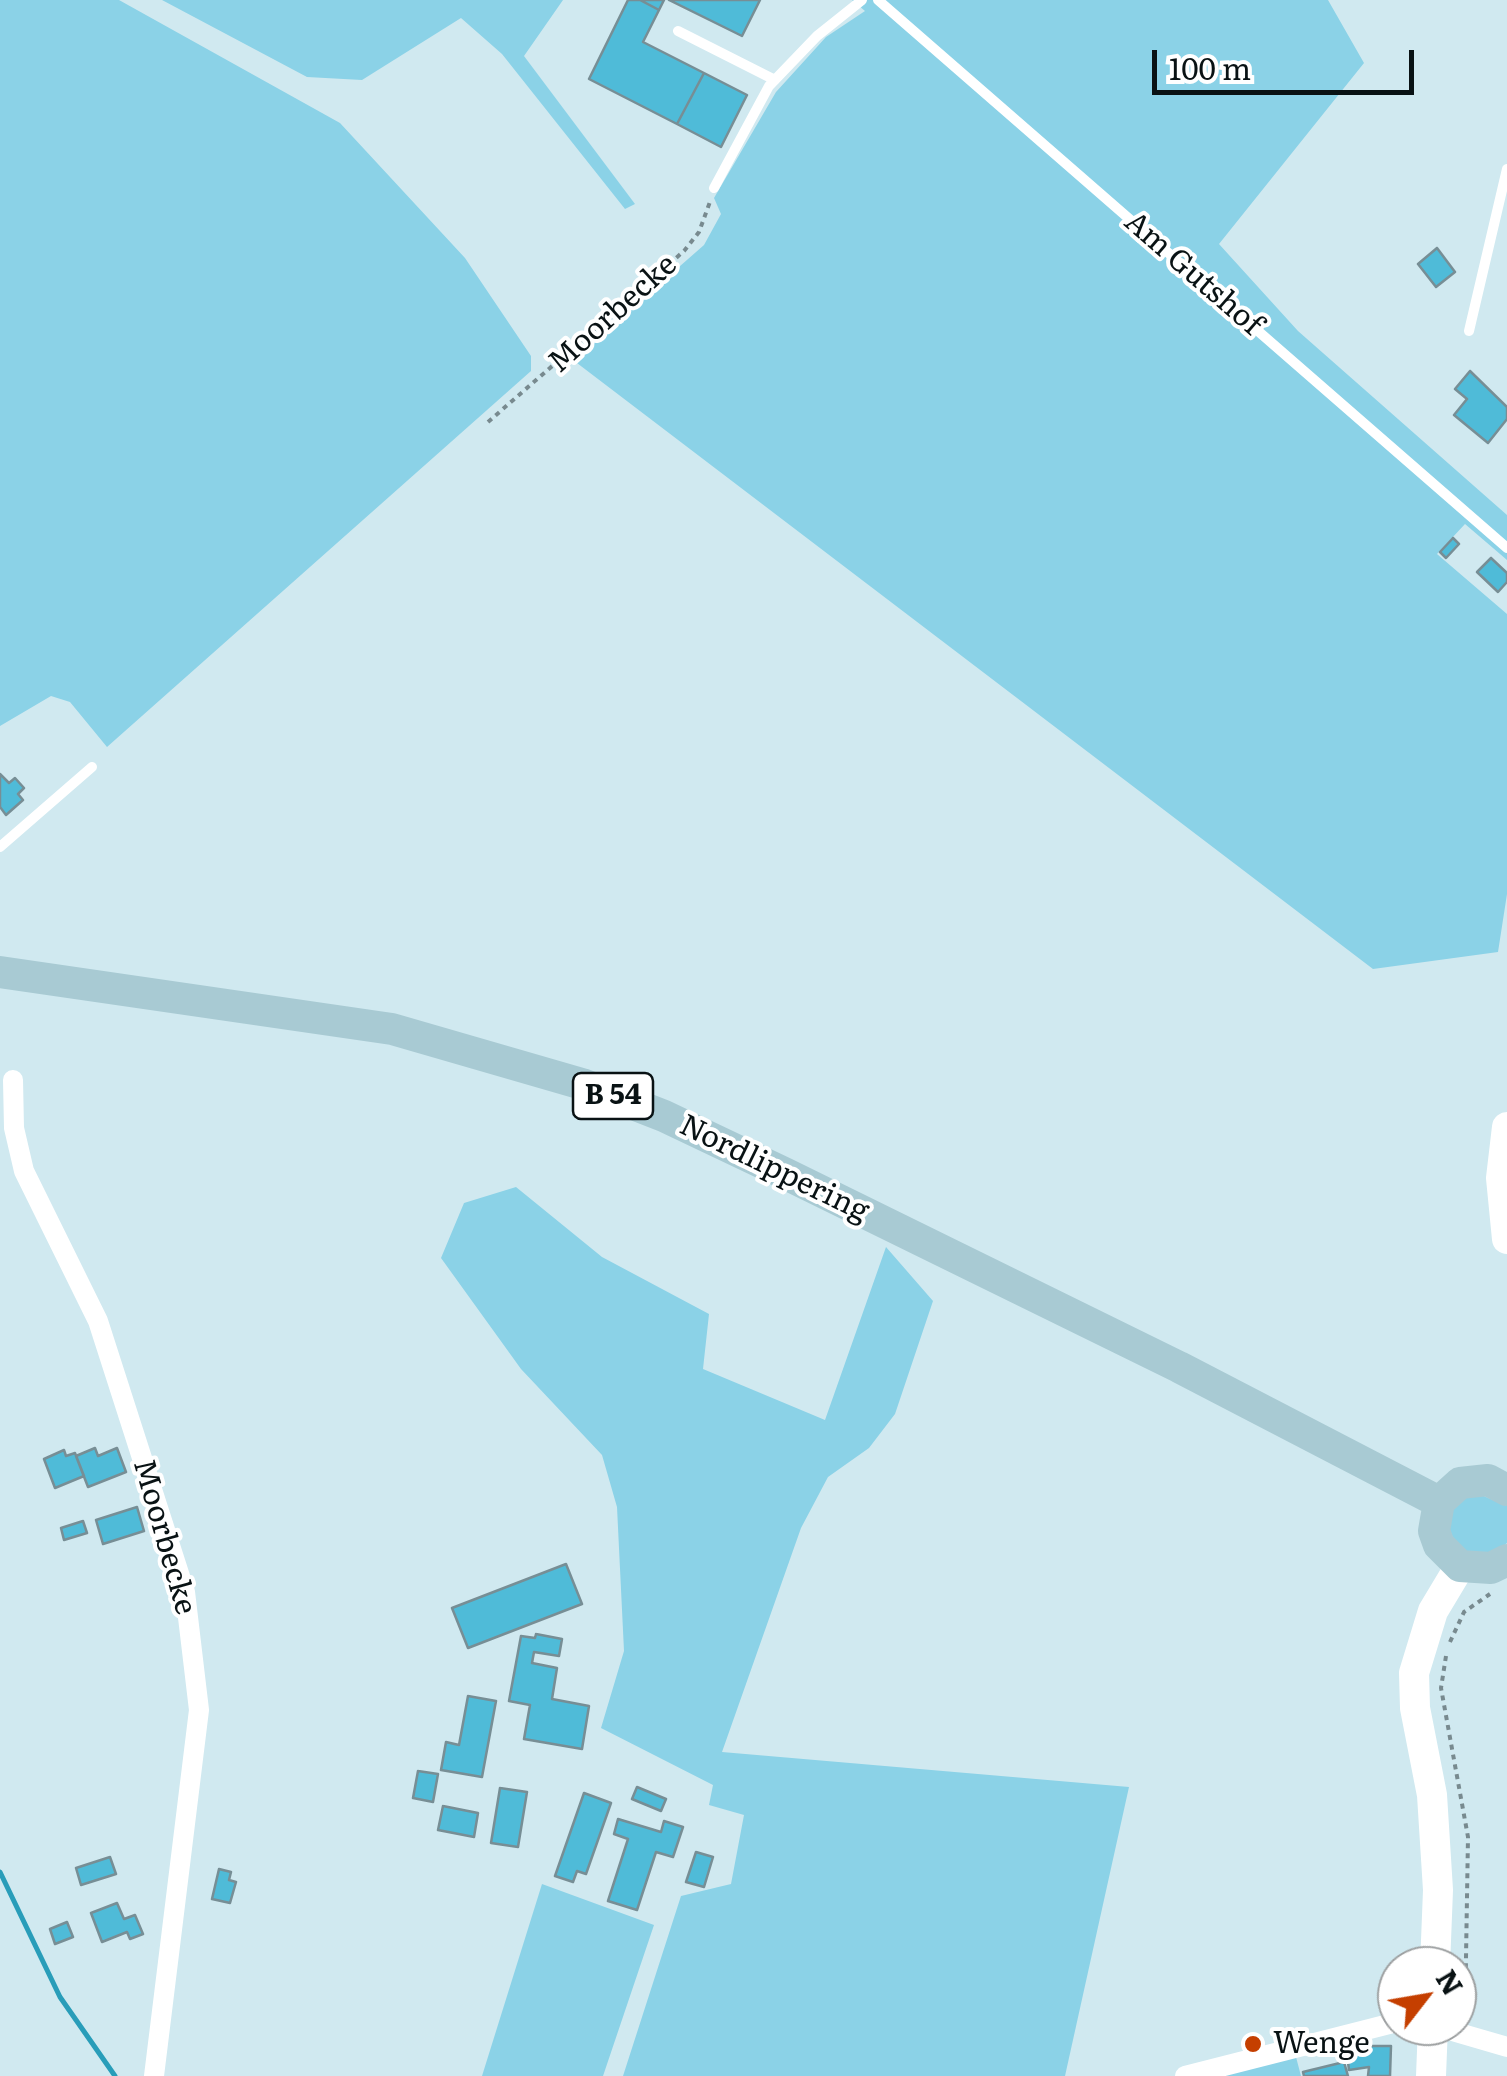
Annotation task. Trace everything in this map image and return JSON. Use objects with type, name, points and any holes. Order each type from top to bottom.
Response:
[{"type":"main road","name":"Nordlippering","points":[[0,972],[392,1029],[582,1084],[664,1116],[804,1182],[1179,1366],[1439,1502]]},
{"type":"main road","points":[[1505,1482],[1474,1479],[1460,1483],[1439,1502],[1434,1531],[1438,1546],[1460,1566],[1491,1568],[1507,1560]]},
{"type":"street","name":"Moorbecke","points":[[14,1080],[14,1128],[24,1171],[98,1321],[185,1592],[200,1710],[154,2076]]},
{"type":"street","points":[[1507,1128],[1501,1178],[1507,1240]]},
{"type":"street","points":[[1437,1946],[1438,1890],[1432,1795],[1415,1708],[1414,1673],[1433,1611],[1460,1566]]},
{"type":"street","points":[[1185,2076],[1377,2027]]},
{"type":"street","points":[[1477,2038],[1507,2046]]},
{"type":"street","points":[[1431,2076],[1439,2046]]},
{"type":"lane","points":[[714,188],[775,80],[817,36],[862,0]]},
{"type":"lane","name":"Am Gutshof","points":[[878,0],[1507,548]]},
{"type":"lane","points":[[678,31],[775,80]]},
{"type":"lane","points":[[1469,331],[1507,168]]},
{"type":"lane","points":[[0,847],[92,768]]},
{"type":"path","name":"Moorbecke","points":[[488,422],[684,251],[699,232],[714,188]]},
{"type":"path","points":[[1454,1946],[1468,1837],[1441,1688],[1449,1642],[1464,1612],[1475,1601],[1506,1589]]},
{"type":"shaded area","points":[[0,0],[119,0],[340,123],[465,258],[531,356],[531,371],[107,747],[70,702],[51,696],[0,726]]},
{"type":"shaded area","points":[[162,0],[563,0],[524,56],[635,204],[625,209],[502,54],[461,18],[362,80],[307,77]]},
{"type":"shaded area","points":[[852,0],[1328,0],[1364,63],[1219,244],[1298,331],[1507,515],[1507,560],[1465,524],[1437,554],[1507,614],[1507,894],[1498,952],[1373,969],[573,360],[704,245],[721,214],[714,198],[776,92],[826,37],[865,11]]},
{"type":"shaded area","points":[[516,1187],[602,1257],[709,1314],[703,1369],[825,1420],[886,1247],[933,1301],[895,1414],[869,1448],[828,1477],[801,1528],[722,1752],[1129,1787],[1065,2076],[623,2076],[681,1896],[731,1884],[744,1815],[709,1805],[713,1785],[601,1728],[624,1651],[617,1507],[602,1455],[521,1369],[441,1258],[464,1203]]},
{"type":"shaded area","points":[[1472,1491],[1507,1506],[1507,1543],[1495,1554],[1459,1553],[1445,1518]]},
{"type":"shaded area","points":[[542,1884],[654,1925],[603,2076],[482,2076]]},
{"type":"shaded area","points":[[1296,2057],[1301,2076],[1215,2076]]},
{"type":"building","points":[[628,0],[640,0],[659,10],[643,42],[704,73],[677,124],[589,79]]},
{"type":"building","points":[[640,0],[664,0],[659,10]]},
{"type":"building","points":[[669,0],[760,0],[742,36]]},
{"type":"building","points":[[704,73],[747,95],[721,147],[677,124]]},
{"type":"building","points":[[1437,248],[1455,272],[1436,287],[1418,264]]},
{"type":"building","points":[[1470,371],[1507,407],[1507,419],[1488,443],[1454,415],[1467,399],[1455,389]]},
{"type":"building","points":[[1453,538],[1459,544],[1446,558],[1440,552]]},
{"type":"building","points":[[1491,558],[1507,573],[1507,582],[1498,592],[1477,572]]},
{"type":"building","points":[[0,774],[9,783],[15,778],[24,788],[18,794],[23,800],[6,815],[0,807]]},
{"type":"building","points":[[95,1448],[98,1456],[117,1448],[126,1472],[88,1487],[76,1456]]},
{"type":"building","points":[[64,1450],[66,1456],[75,1453],[84,1476],[55,1488],[44,1459]]},
{"type":"building","points":[[137,1507],[144,1531],[103,1544],[96,1520]]},
{"type":"building","points":[[83,1521],[87,1533],[64,1540],[61,1528]]},
{"type":"building","points":[[566,1564],[582,1604],[468,1648],[452,1608]]},
{"type":"building","points":[[536,1634],[562,1639],[559,1656],[534,1652],[532,1663],[557,1668],[552,1699],[589,1706],[582,1749],[524,1739],[530,1705],[509,1701],[521,1636],[535,1638]]},
{"type":"building","points":[[468,1696],[496,1701],[482,1777],[441,1770],[446,1742],[459,1745]]},
{"type":"building","points":[[418,1771],[438,1774],[433,1802],[413,1798]]},
{"type":"building","points":[[637,1787],[666,1799],[661,1811],[632,1799]]},
{"type":"building","points":[[500,1788],[527,1792],[518,1847],[491,1843]]},
{"type":"building","points":[[584,1793],[611,1803],[586,1874],[577,1871],[573,1882],[555,1876]]},
{"type":"building","points":[[443,1806],[478,1813],[474,1837],[438,1830]]},
{"type":"building","points":[[618,1819],[661,1832],[664,1821],[683,1827],[673,1857],[656,1852],[637,1910],[608,1901],[628,1839],[614,1834]]},
{"type":"building","points":[[696,1852],[713,1857],[704,1887],[686,1882]]},
{"type":"building","points":[[110,1857],[116,1874],[81,1885],[76,1868]]},
{"type":"building","points":[[219,1869],[231,1872],[229,1880],[236,1882],[230,1903],[212,1899]]},
{"type":"building","points":[[117,1903],[124,1919],[135,1915],[143,1934],[130,1939],[127,1932],[102,1942],[91,1913]]},
{"type":"building","points":[[67,1922],[73,1937],[55,1944],[50,1929]]},
{"type":"building","points":[[1368,2046],[1391,2046],[1390,2076],[1368,2076],[1369,2067],[1349,2070],[1347,2054],[1368,2051]]},
{"type":"building","points":[[1344,2062],[1348,2076],[1304,2076],[1303,2072]]},
{"type":"waterway","points":[[0,1872],[60,1997],[115,2076]]},
{"type":"place","name":"Wenge","points":[[1253,2044]]}]
